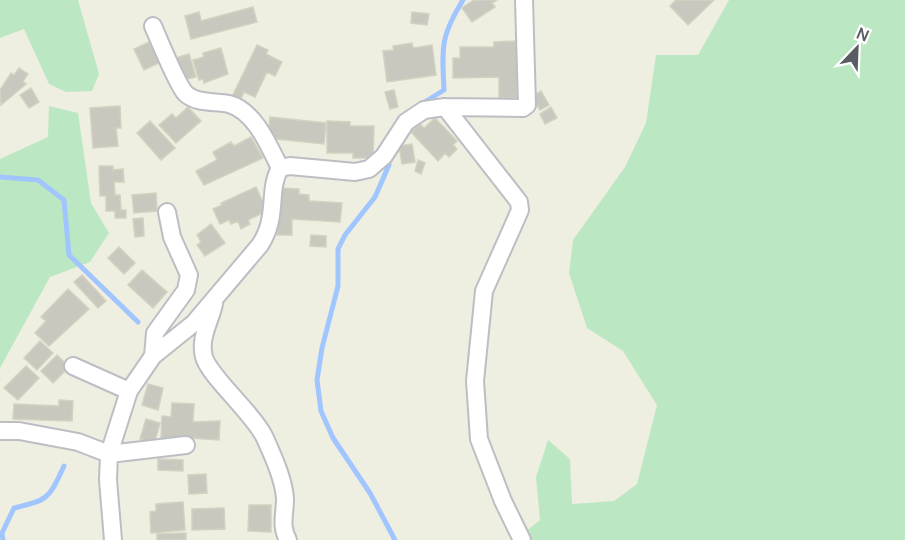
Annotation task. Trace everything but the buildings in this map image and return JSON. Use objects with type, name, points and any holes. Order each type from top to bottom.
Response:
[{"type":"street","points":[[280,168],[290,166],[355,172],[369,169],[384,156],[406,122],[424,110],[445,107],[523,108],[526,105],[524,0]]},
{"type":"street","points":[[153,26],[185,93],[202,101],[231,105],[245,111],[266,140],[280,168]]},
{"type":"street","points":[[445,107],[519,201],[520,210],[484,291],[475,381],[478,439],[522,540]]},
{"type":"street","points":[[113,540],[108,480],[109,454],[129,391],[153,356],[194,323],[268,233],[273,215],[276,176],[280,168]]},
{"type":"street","points":[[153,356],[155,333],[186,290],[189,275],[172,237],[167,212]]},
{"type":"street","points":[[215,297],[202,341],[205,359],[251,415],[264,437],[285,499],[284,533],[288,540]]},
{"type":"street","points":[[73,366],[129,391]]},
{"type":"street","points":[[0,431],[78,442],[109,454],[186,445]]},
{"type":"green space","points":[[0,0],[78,0],[99,74],[92,91],[66,92],[49,84],[24,29],[0,38]]},
{"type":"green space","points":[[729,0],[905,0],[905,540],[530,540],[525,532],[540,520],[536,477],[548,440],[570,459],[572,504],[614,501],[637,484],[657,405],[623,351],[587,328],[569,273],[573,240],[625,167],[646,123],[656,55],[698,55]]},
{"type":"green space","points":[[49,106],[78,113],[91,203],[109,233],[90,262],[50,277],[0,368],[0,159],[48,137]]},
{"type":"waterway","points":[[412,110],[444,90],[444,43],[450,24],[463,0]]},
{"type":"waterway","points":[[389,165],[375,197],[345,235],[338,249],[338,286],[322,348],[317,380],[321,411],[333,438],[370,493],[395,540]]},
{"type":"waterway","points":[[0,177],[38,180],[64,200],[69,255],[138,322]]},
{"type":"waterway","points":[[3,540],[2,533],[14,508],[34,503],[46,496],[55,485],[64,466]]}]
